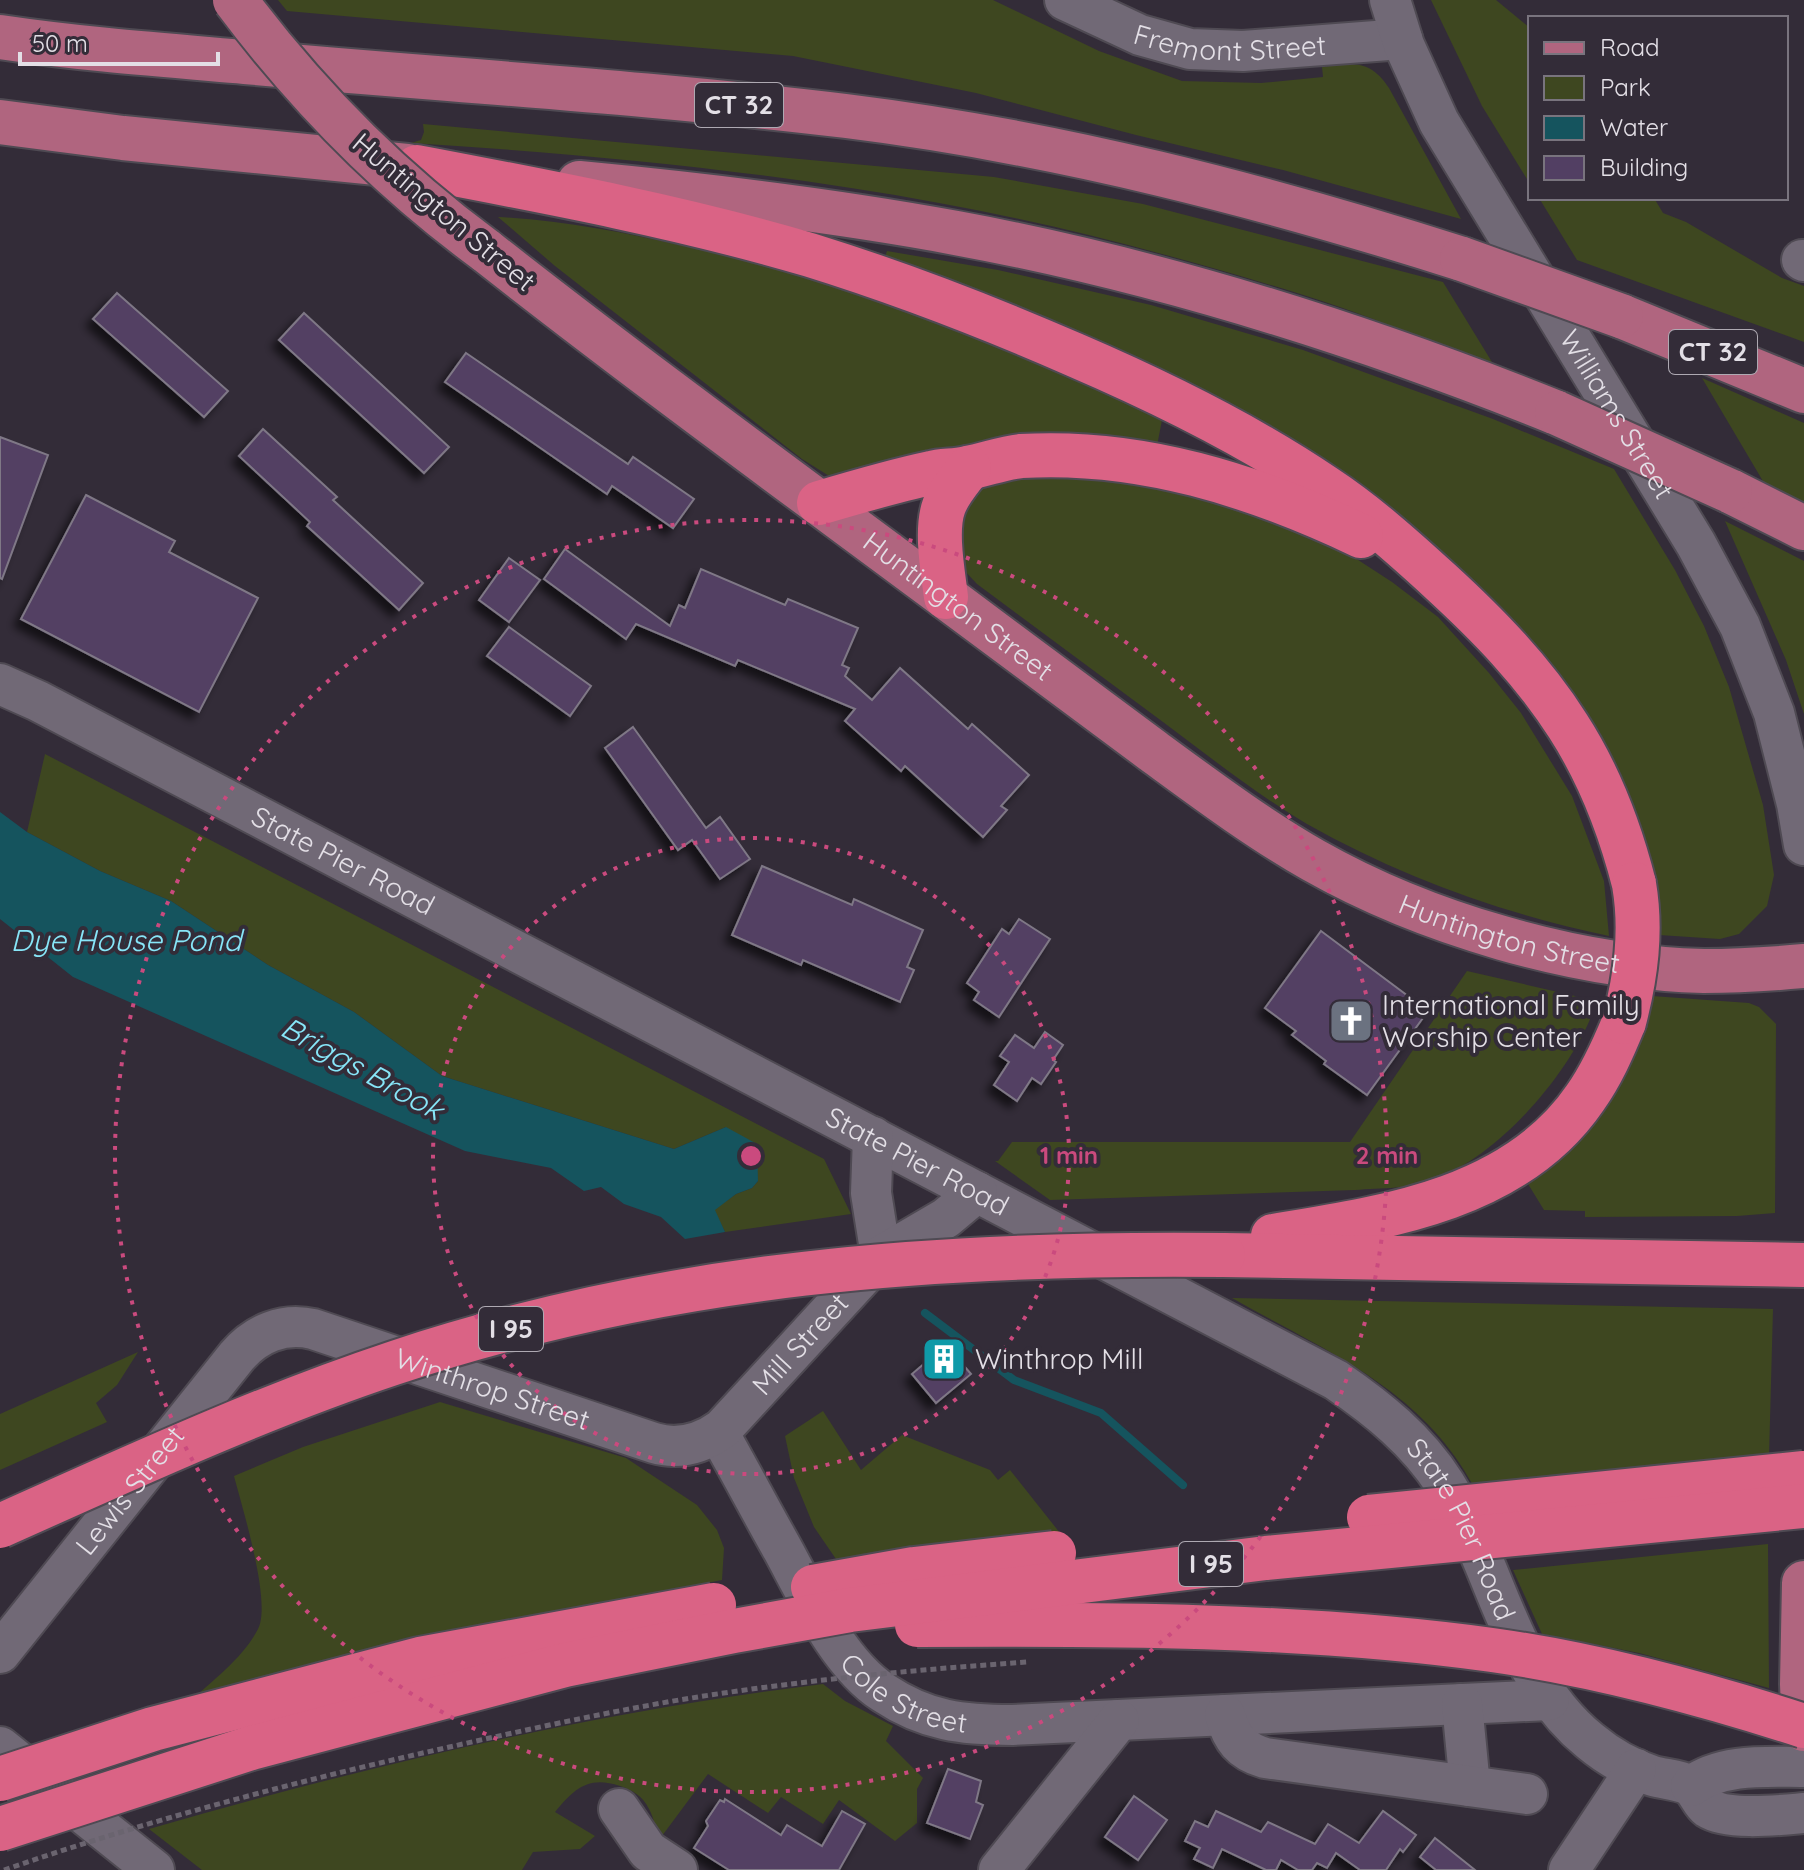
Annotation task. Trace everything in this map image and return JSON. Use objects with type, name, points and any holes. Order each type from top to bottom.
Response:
[{"type":"highway","points":[[417,167],[632,210],[768,244],[884,279],[995,321],[1146,387],[1267,451],[1346,502],[1424,567],[1500,640],[1545,693],[1569,728],[1617,825],[1634,884],[1639,931],[1636,970],[1624,1022],[1608,1063],[1584,1101],[1555,1133],[1499,1175],[1433,1202],[1373,1218],[1223,1249]]},
{"type":"highway","points":[[819,503],[899,480],[1018,457],[1065,455],[1150,463],[1252,489],[1323,518],[1424,567]]},
{"type":"highway","points":[[946,597],[941,561],[941,517],[948,496],[969,468]]},
{"type":"highway","name":"I 95","points":[[0,1526],[282,1403],[396,1362],[522,1326],[666,1294],[785,1274],[906,1263],[1223,1249],[1804,1265]]},
{"type":"highway","points":[[0,1779],[153,1729],[420,1659],[914,1569],[1322,1522],[1804,1473]]},
{"type":"highway","name":"I 95","points":[[0,1829],[251,1748],[476,1688],[621,1653],[850,1610],[1266,1558],[1804,1506]]},
{"type":"highway","points":[[621,1653],[679,1660],[892,1626],[1083,1625],[1331,1634],[1481,1649],[1598,1669],[1659,1682],[1804,1727]]},
{"type":"main road","name":"Huntington Street","points":[[235,0],[283,61],[339,122],[400,180],[485,250],[819,503],[1262,829],[1381,894],[1512,941],[1615,961],[1699,970],[1746,971],[1804,966]]},
{"type":"main road","name":"CT 32","points":[[0,37],[218,60],[773,108],[912,126],[1043,149],[1297,208],[1462,259],[1621,316],[1804,391]]},
{"type":"main road","points":[[0,122],[152,141],[761,202],[1028,248],[1153,278],[1316,325],[1405,355],[1557,413],[1804,528]]},
{"type":"main road","points":[[1804,1583],[1804,1727]]},
{"type":"street","name":"Fremont Street","points":[[1065,0],[1140,35],[1190,49],[1243,51],[1402,39]]},
{"type":"street","name":"Williams Street","points":[[1390,0],[1402,39],[1439,122],[1696,544],[1740,626],[1783,743],[1804,845]]},
{"type":"street","name":"State Pier Road","points":[[0,684],[38,701],[1313,1368],[1376,1409],[1418,1447],[1447,1487],[1528,1663],[1549,1700],[1592,1743],[1636,1769],[1691,1786],[1705,1806],[1717,1812],[1759,1815],[1804,1813]]},
{"type":"street","points":[[873,1137],[871,1193],[881,1256]]},
{"type":"street","name":"Mill Street","points":[[718,1432],[881,1256],[946,1218],[977,1192]]},
{"type":"street","name":"Winthrop Street","points":[[266,1333],[286,1328],[313,1329],[659,1445],[689,1445],[718,1432]]},
{"type":"street","name":"Lewis Street","points":[[0,1653],[245,1346],[266,1333]]},
{"type":"street","name":"Cole Street","points":[[718,1432],[827,1627],[860,1672],[884,1693],[929,1716],[960,1724],[1012,1725],[1549,1700]]},
{"type":"street","points":[[1462,1704],[1470,1786]]},
{"type":"street","points":[[1225,1715],[1236,1743],[1251,1754],[1265,1758],[1527,1794]]},
{"type":"street","points":[[999,1870],[1119,1720]]},
{"type":"street","points":[[0,1747],[154,1870]]},
{"type":"street","points":[[1691,1786],[1702,1778],[1720,1772],[1759,1767],[1804,1767]]},
{"type":"street","points":[[1569,1870],[1636,1769]]},
{"type":"street","points":[[619,1809],[648,1851],[677,1870]]},
{"type":"path","points":[[4,1870],[246,1796],[572,1720],[781,1685],[1036,1662]]},
{"type":"green space","points":[[278,0],[993,0],[1099,51],[1182,81],[1261,83],[1323,77],[1322,67],[1360,65],[1375,72],[1389,88],[1461,219],[1283,170],[976,93],[793,56],[287,11]]},
{"type":"green space","points":[[1431,0],[1496,0],[1528,26],[1528,181],[1482,106]]},
{"type":"green space","points":[[423,124],[994,177],[1143,204],[1443,282],[1495,367],[1297,293],[1029,221],[874,192],[742,173],[610,158],[411,143],[421,140]]},
{"type":"green space","points":[[1540,200],[1655,200],[1663,213],[1686,222],[1782,278],[1804,286],[1804,342],[1577,260]]},
{"type":"green space","points":[[498,217],[591,227],[684,246],[808,278],[928,318],[1046,366],[1162,420],[1156,451],[834,479],[802,459],[555,266]]},
{"type":"green space","points":[[887,251],[998,270],[1151,305],[1303,350],[1493,419],[1614,469],[1675,570],[1704,626],[1729,687],[1763,805],[1774,875],[1767,906],[1739,934],[1720,939],[1659,935],[1657,886],[1650,885],[1440,554],[884,260]]},
{"type":"green space","points":[[1702,378],[1804,423],[1804,508],[1767,488]]},
{"type":"green space","points":[[1072,472],[1209,493],[1332,543],[1438,617],[1521,713],[1572,796],[1604,881],[1609,936],[1531,917],[1454,892],[1379,861],[1307,824],[1234,775],[977,584],[962,568],[957,509],[992,477]]},
{"type":"green space","points":[[1725,521],[1804,561],[1804,714],[1786,660]]},
{"type":"green space","points":[[45,754],[824,1159],[851,1214],[725,1232],[714,1210],[736,1194],[752,1188],[758,1181],[757,1171],[726,1127],[674,1149],[442,1076],[354,1012],[268,965],[171,901],[100,871],[27,832]]},
{"type":"green space","points":[[1467,971],[1597,1001],[1572,1053],[1533,1106],[1485,1150],[1435,1179],[1406,1186],[1355,1190],[1050,1200],[995,1161],[1012,1142],[1350,1142]]},
{"type":"green space","points":[[1652,996],[1749,1003],[1759,1007],[1776,1024],[1775,1213],[1585,1217],[1585,1211],[1544,1210],[1525,1179]]},
{"type":"green space","points":[[1232,1298],[1773,1309],[1769,1457],[1474,1487],[1427,1423],[1399,1398],[1335,1355]]},
{"type":"green space","points":[[138,1352],[117,1385],[96,1403],[107,1422],[0,1470],[0,1414]]},
{"type":"green space","points":[[440,1402],[626,1458],[697,1505],[717,1530],[724,1548],[722,1580],[459,1632],[189,1702],[244,1650],[258,1629],[261,1616],[259,1577],[234,1476],[303,1447]]},
{"type":"green space","points":[[823,1411],[861,1470],[902,1435],[990,1470],[998,1480],[1010,1470],[1060,1533],[838,1562],[814,1527],[794,1478],[785,1436]]},
{"type":"green space","points":[[1768,1544],[1769,1688],[1639,1653],[1542,1634],[1513,1570]]},
{"type":"green space","points":[[823,1684],[845,1701],[893,1726],[886,1741],[923,1778],[917,1789],[917,1823],[895,1841],[839,1800],[823,1824],[781,1797],[768,1813],[708,1774],[659,1840],[651,1813],[637,1794],[609,1783],[583,1786],[555,1812],[595,1836],[580,1849],[533,1852],[522,1870],[202,1870],[149,1829],[315,1783],[483,1743],[653,1709]]},
{"type":"water","name":"Dye House Pond","points":[[0,812],[27,832],[100,871],[171,901],[268,965],[354,1012],[442,1076],[674,1149],[726,1127],[757,1144],[758,1181],[752,1188],[736,1194],[715,1210],[725,1232],[685,1239],[661,1217],[624,1204],[601,1187],[584,1191],[551,1168],[465,1151],[73,977],[0,919]]},
{"type":"building","points":[[117,293],[228,391],[204,417],[93,319]]},
{"type":"building","points":[[304,313],[449,447],[424,473],[279,340]]},
{"type":"building","points":[[466,353],[628,464],[633,457],[694,499],[673,528],[612,486],[607,494],[445,382]]},
{"type":"building","points":[[263,429],[337,497],[333,500],[423,583],[399,610],[307,526],[310,522],[239,456]]},
{"type":"building","points":[[0,437],[48,455],[2,579],[0,578]]},
{"type":"building","points":[[86,495],[175,541],[169,552],[258,598],[199,712],[21,619]]},
{"type":"building","points":[[565,549],[670,626],[679,605],[685,608],[701,569],[785,605],[788,599],[858,628],[842,665],[849,668],[845,676],[872,700],[900,668],[968,729],[972,724],[1029,775],[1001,806],[1007,810],[983,837],[905,766],[901,771],[845,721],[855,709],[738,660],[735,666],[636,624],[626,639],[544,579]]},
{"type":"building","points":[[509,558],[540,580],[509,622],[479,600]]},
{"type":"building","points":[[509,627],[591,686],[570,716],[487,656]]},
{"type":"building","points":[[633,727],[706,828],[720,817],[750,859],[720,879],[692,840],[678,850],[605,748]]},
{"type":"building","points":[[762,866],[852,905],[854,899],[923,930],[907,967],[914,970],[900,1002],[803,960],[801,965],[732,935]]},
{"type":"building","points":[[1019,919],[1050,939],[999,1017],[974,1000],[979,992],[967,983],[1002,929],[1009,934]]},
{"type":"building","name":"International Family Worship Center","points":[[1321,931],[1428,1011],[1367,1095],[1324,1064],[1326,1061],[1292,1035],[1296,1031],[1265,1008]]},
{"type":"building","points":[[1045,1032],[1063,1045],[1041,1084],[1032,1078],[1017,1101],[994,1085],[1009,1062],[1000,1056],[1015,1035],[1034,1048]]},
{"type":"building","name":"Winthrop Mill","points":[[946,1345],[971,1374],[936,1403],[912,1374]]},
{"type":"building","points":[[948,1769],[981,1781],[976,1802],[983,1805],[970,1839],[927,1823]]},
{"type":"building","points":[[1134,1796],[1167,1820],[1138,1860],[1105,1837]]},
{"type":"building","points":[[725,1799],[781,1835],[787,1825],[822,1846],[842,1811],[865,1824],[839,1870],[729,1870],[694,1848],[708,1826],[706,1821],[720,1800],[724,1802]]},
{"type":"building","points":[[1216,1811],[1261,1832],[1268,1822],[1315,1844],[1328,1824],[1359,1843],[1383,1811],[1416,1835],[1403,1852],[1400,1849],[1386,1870],[1360,1870],[1336,1853],[1327,1868],[1317,1863],[1312,1870],[1298,1870],[1281,1860],[1276,1870],[1266,1870],[1222,1849],[1213,1868],[1194,1859],[1200,1848],[1185,1841],[1195,1821],[1208,1827]]},
{"type":"building","points":[[1435,1838],[1475,1870],[1436,1870],[1420,1857]]},
{"type":"waterway","points":[[925,1313],[1014,1380],[1101,1413],[1183,1485]]},
{"type":"place","name":"International Family Worship Center","points":[[1351,1021]]},
{"type":"place","name":"Winthrop Mill","points":[[944,1359]]},
{"type":"water label","name":"Briggs Brook","points":[[362,1069]]}]
